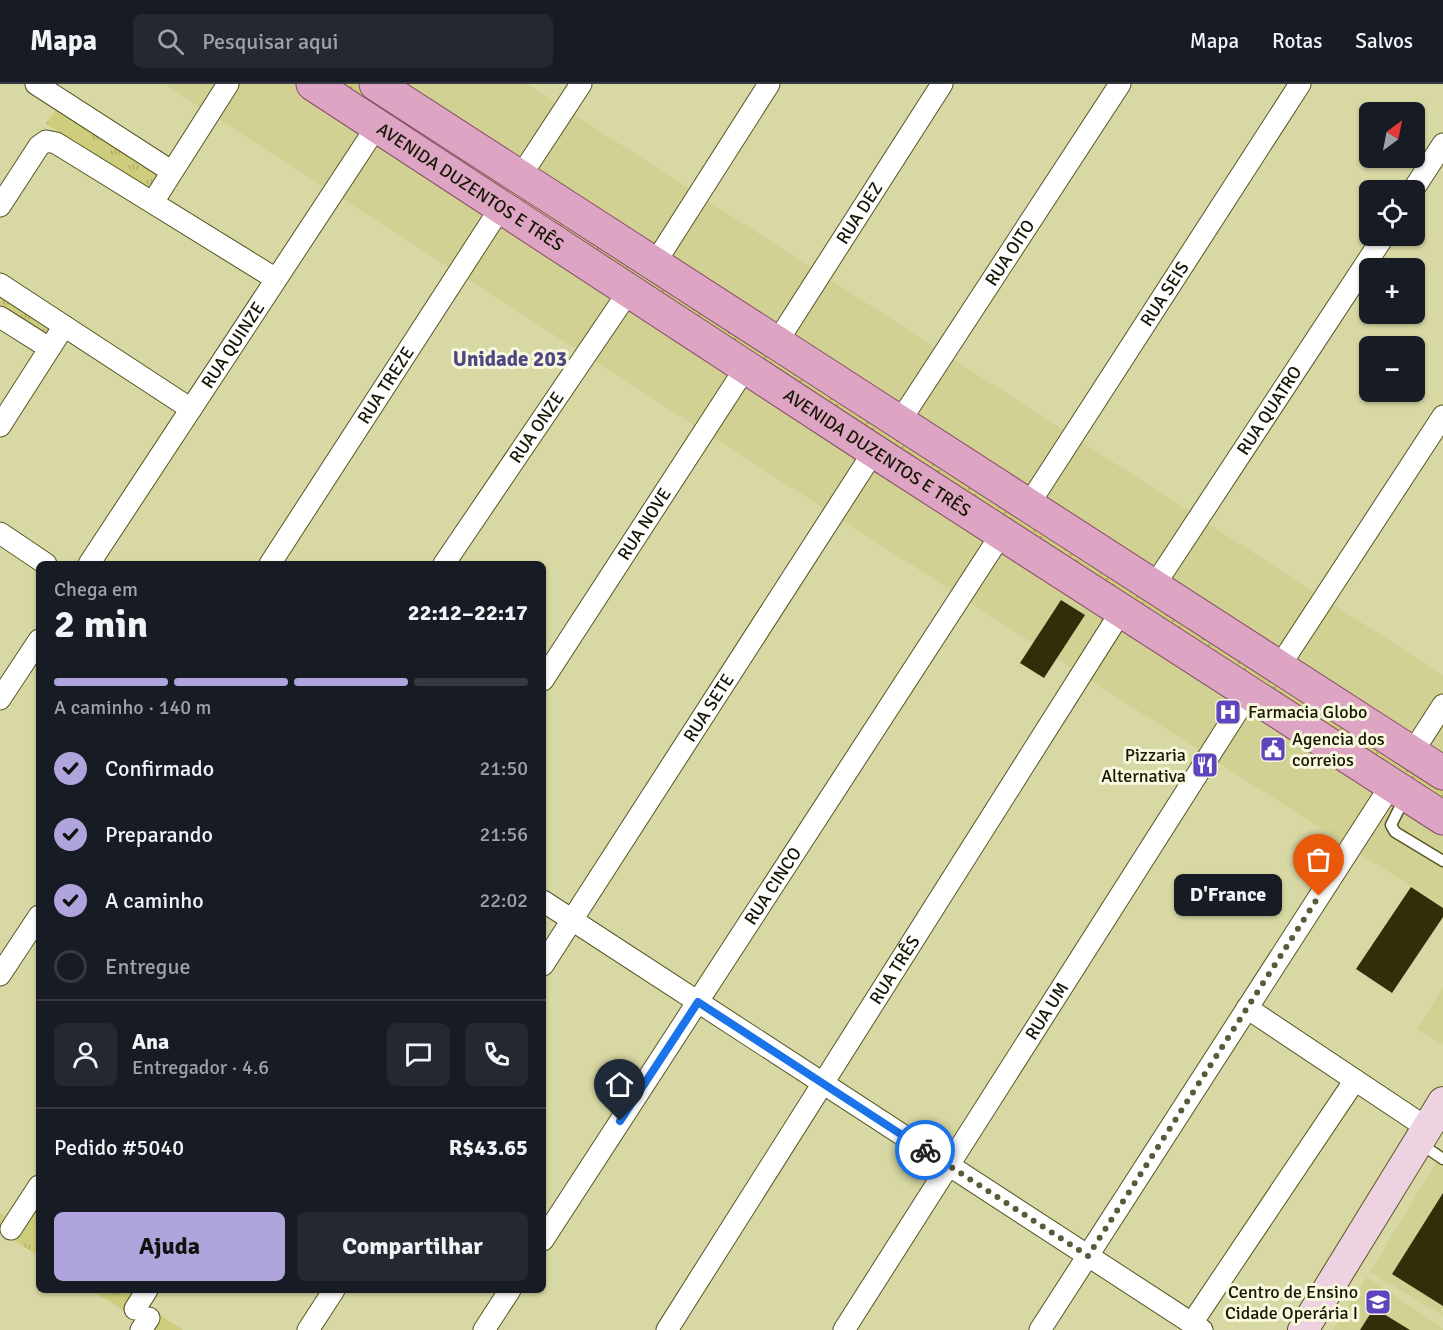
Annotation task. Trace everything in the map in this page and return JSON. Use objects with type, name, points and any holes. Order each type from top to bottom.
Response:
[{"type":"main road","name":"AVENIDA DUZENTOS E TRÊS","points":[[313,84],[874,451],[1443,818]]},
{"type":"main road","name":"AVENIDA DUZENTOS E TRÊS","points":[[391,88],[520,177],[1443,773]]},
{"type":"main road","points":[[1303,1330],[1443,1102]]},
{"type":"street","points":[[36,84],[171,171]]},
{"type":"street","points":[[153,202],[228,84]]},
{"type":"street","points":[[520,177],[581,84]]},
{"type":"street","points":[[655,263],[769,84]]},
{"type":"street","name":"RUA DEZ","points":[[777,342],[942,84]]},
{"type":"street","name":"RUA OITO","points":[[900,421],[1120,84]]},
{"type":"street","name":"RUA SEIS","points":[[1029,504],[1300,84]]},
{"type":"street","name":"RUA QUINZE","points":[[90,561],[377,126]]},
{"type":"street","points":[[0,206],[39,146],[46,141],[56,143],[276,279]]},
{"type":"street","points":[[1420,180],[1443,144]]},
{"type":"street","name":"RUA TREZE","points":[[272,561],[501,207]]},
{"type":"street","name":"RUA QUATRO","points":[[1154,586],[1377,246]]},
{"type":"street","points":[[0,284],[191,409]]},
{"type":"street","name":"RUA ONZE","points":[[446,561],[629,291]]},
{"type":"street","points":[[0,317],[50,348]]},
{"type":"street","points":[[3,422],[64,326]]},
{"type":"street","name":"RUA NOVE","points":[[546,675],[746,367]]},
{"type":"street","points":[[1280,667],[1443,416]]},
{"type":"street","name":"RUA SETE","points":[[546,960],[874,451]]},
{"type":"street","points":[[0,533],[42,561]]},
{"type":"street","name":"RUA CINCO","points":[[546,1235],[1002,533]]},
{"type":"street","name":"RUA TRÊS","points":[[668,1330],[822,1082],[1122,610]]},
{"type":"street","points":[[0,699],[36,645]]},
{"type":"street","name":"RUA UM","points":[[844,1330],[1249,693]]},
{"type":"street","points":[[1412,753],[1443,705]]},
{"type":"street","points":[[1040,1330],[1247,1008],[1399,789]]},
{"type":"street","points":[[546,903],[1197,1327],[1355,1080]]},
{"type":"street","points":[[0,975],[36,921]]},
{"type":"street","points":[[1247,1008],[1355,1080],[1422,1135]]},
{"type":"street","points":[[4,1225],[36,1189]]},
{"type":"street","points":[[142,1319],[146,1293]]},
{"type":"street","points":[[308,1330],[332,1293]]},
{"type":"street","points":[[484,1330],[508,1293]]},
{"type":"lane","points":[[1399,789],[1391,825],[1395,832],[1443,861]]},
{"type":"lane","points":[[1422,1135],[1443,1159]]},
{"type":"shaded area","points":[[164,84],[527,84],[1443,675],[1443,907]]},
{"type":"shaded area","points":[[1443,987],[1443,1045],[1417,1029]]},
{"type":"shaded area","points":[[1441,1154],[1443,1156],[1443,1316],[1370,1272]]},
{"type":"shaded area","name":"Centro de Ensino Cidade Operária I","points":[[1367,1277],[1443,1328],[1443,1330],[1333,1330]]},
{"type":"green space","points":[[336,84],[360,84],[1443,786],[1443,803]]},
{"type":"green space","points":[[56,109],[159,175],[151,190],[46,124]]},
{"type":"green space","points":[[0,292],[57,329],[48,343],[0,312]]},
{"type":"green space","points":[[36,1186],[36,1254],[2,1233],[0,1235],[0,1213],[11,1221]]},
{"type":"green space","points":[[96,1293],[150,1293],[144,1305],[183,1330],[133,1330],[139,1320]]},
{"type":"building","points":[[1061,600],[1085,615],[1044,678],[1020,663]]},
{"type":"building","points":[[1411,887],[1443,908],[1443,917],[1392,993],[1356,969]]},
{"type":"building","points":[[1443,1193],[1443,1306],[1392,1274]]},
{"type":"building","points":[[1374,1308],[1410,1330],[1360,1330]]},
{"type":"way so far","points":[[925,1150],[1088,1256],[1319,896]]},
{"type":"place","name":"Farmacia Globo","points":[[1228,712]]},
{"type":"place","name":"Agencia dos correios","points":[[1273,749]]},
{"type":"place","name":"Pizzaria Alternativa","points":[[1205,765]]},
{"type":"place","name":"D'France","points":[[1319,896]]},
{"type":"place","name":"Centro de Ensino Cidade Operária I","points":[[1378,1302]]},
{"type":"district","name":"Unidade 203","points":[[510,359]]},
{"type":"route","points":[[620,1121],[698,1002],[925,1150]]}]
